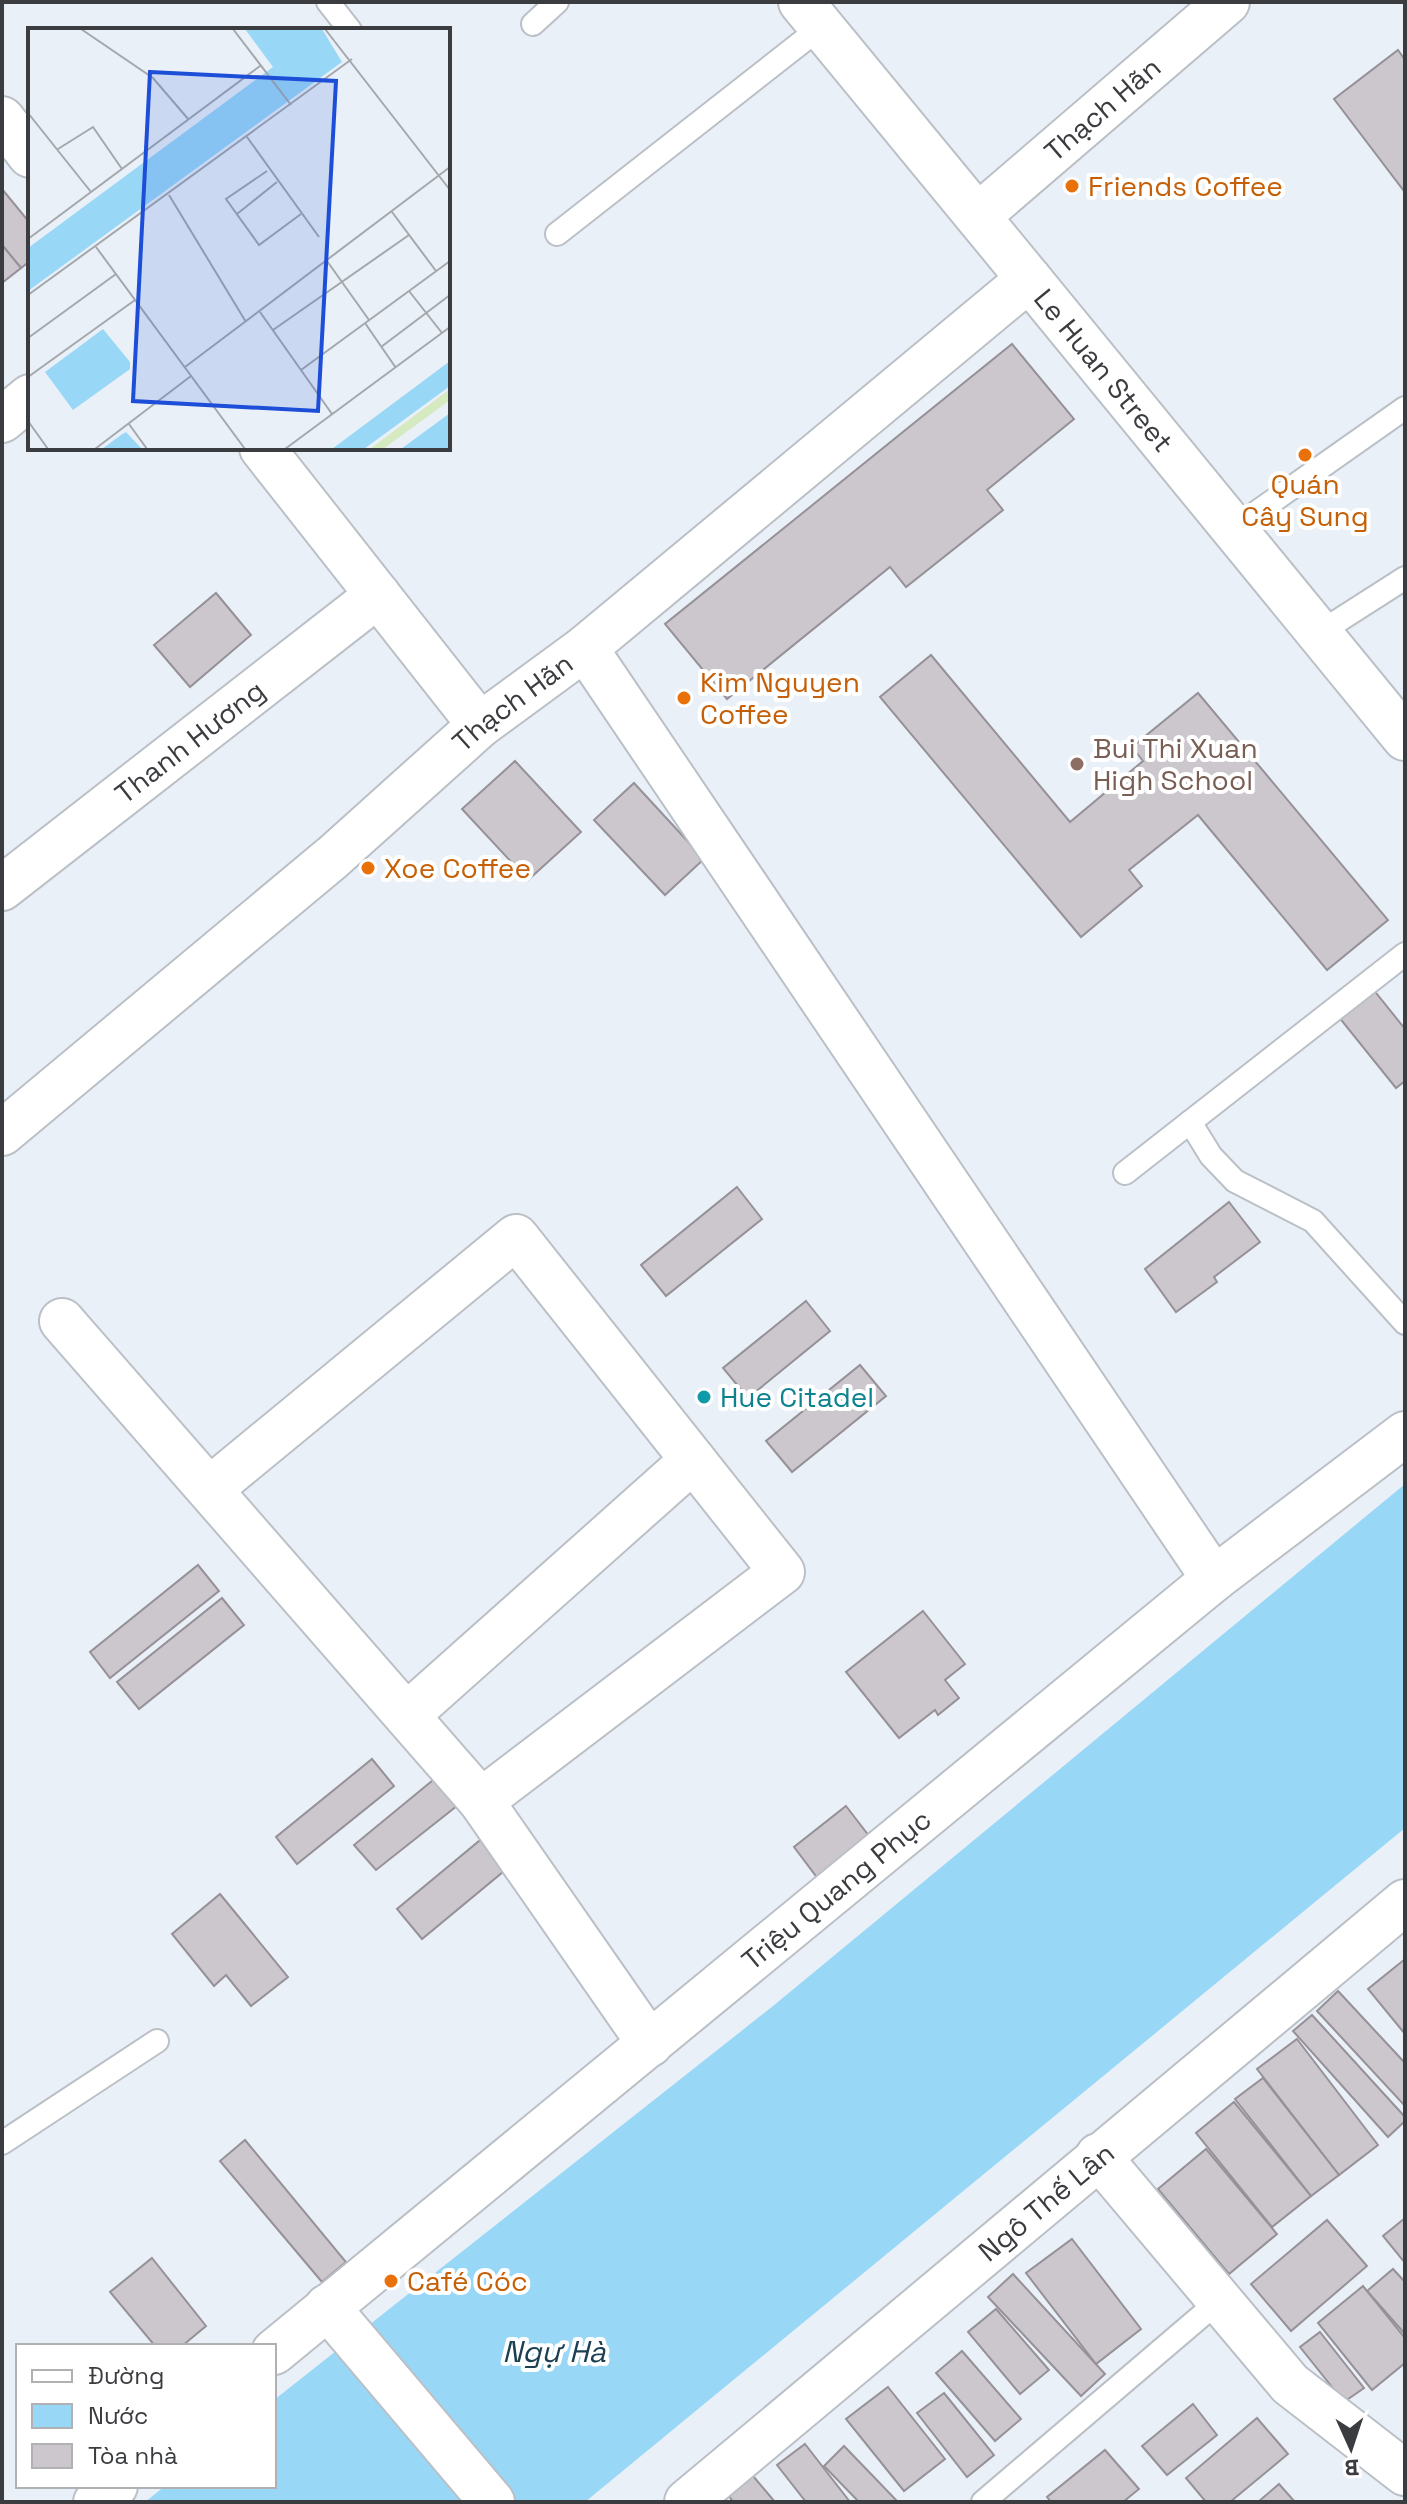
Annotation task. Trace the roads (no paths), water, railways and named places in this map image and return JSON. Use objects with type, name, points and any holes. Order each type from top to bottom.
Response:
[{"type":"street","name":"Thạch Hãn","points":[[978,216],[1227,2]]},
{"type":"street","name":"Le Huan Street","points":[[811,14],[1405,738]]},
{"type":"street","points":[[2,119],[28,152]]},
{"type":"street","name":"Thạch Hãn","points":[[2,1133],[333,857],[480,725],[585,648],[1029,279]]},
{"type":"street","points":[[2,420],[28,399]]},
{"type":"street","points":[[264,450],[480,725]]},
{"type":"street","name":"Thanh Hương","points":[[2,888],[378,595]]},
{"type":"street","points":[[585,648],[1214,1579]]},
{"type":"street","points":[[210,1489],[516,1237],[782,1572],[481,1801]]},
{"type":"street","points":[[62,1321],[481,1801],[650,2044]]},
{"type":"street","name":"Triệu Quang Phục","points":[[276,2351],[338,2319],[650,2044],[1214,1579],[1405,1434]]},
{"type":"street","points":[[407,1715],[693,1460]]},
{"type":"street","name":"Ngô Thế Lân","points":[[687,2502],[1405,1902]]},
{"type":"street","points":[[1098,2156],[1290,2384],[1405,2473]]},
{"type":"street","points":[[338,2319],[492,2502]]},
{"type":"street","points":[[96,2502],[113,2488]]},
{"type":"lane","points":[[328,2],[348,28]]},
{"type":"lane","points":[[533,24],[557,2]]},
{"type":"lane","points":[[557,234],[811,14]]},
{"type":"lane","points":[[1233,529],[1405,408]]},
{"type":"lane","points":[[1319,633],[1405,578]]},
{"type":"lane","points":[[1125,1173],[1405,954]]},
{"type":"lane","points":[[1190,1122],[1211,1156],[1235,1181],[1313,1221],[1405,1323]]},
{"type":"lane","points":[[2,2143],[157,2041]]},
{"type":"lane","points":[[983,2502],[1220,2300]]},
{"type":"water","name":"Ngự Hà","points":[[1405,1484],[1405,1828],[585,2502],[145,2502],[162,2488],[276,2488],[276,2398],[773,2006]]},
{"type":"place","name":"Friends Coffee","points":[[1072,186]]},
{"type":"place","name":"Quán Cây Sung","points":[[1305,455]]},
{"type":"place","name":"Kim Nguyen Coffee","points":[[684,698]]},
{"type":"place","name":"Bui Thi Xuan High School","points":[[1077,764]]},
{"type":"place","name":"Xoe Coffee","points":[[368,868]]},
{"type":"place","name":"Hue Citadel","points":[[704,1397]]},
{"type":"place","name":"Café Cóc","points":[[391,2281]]}]
